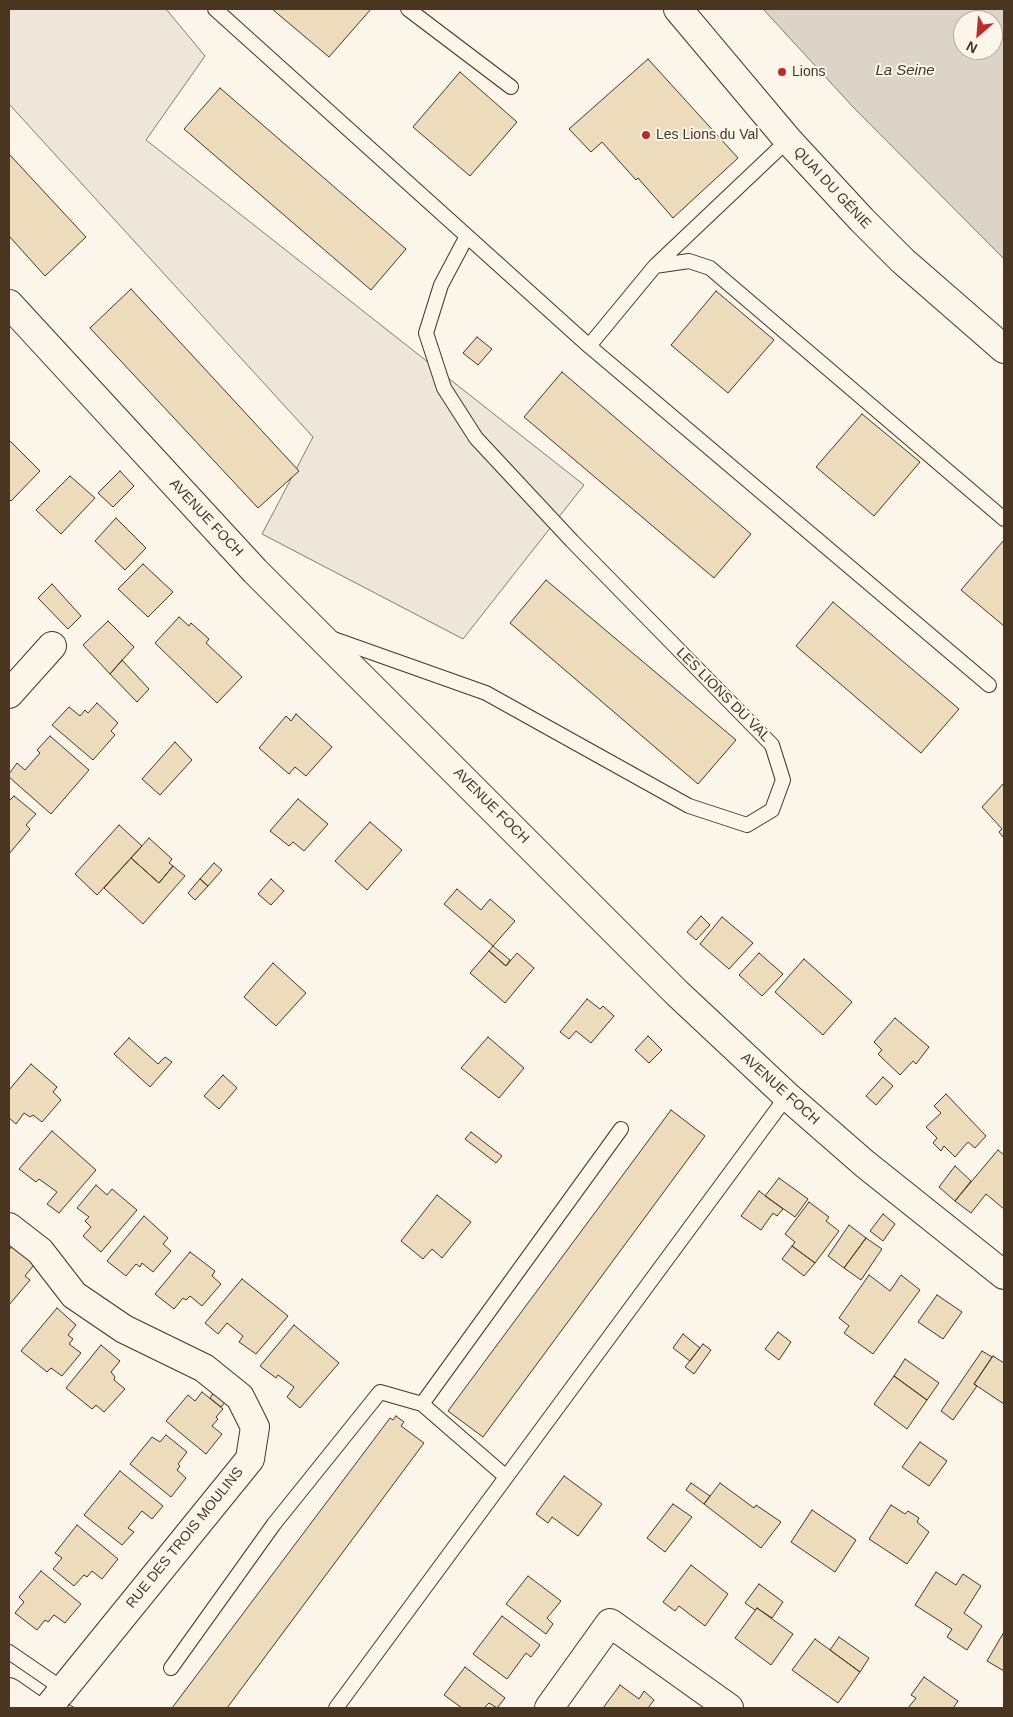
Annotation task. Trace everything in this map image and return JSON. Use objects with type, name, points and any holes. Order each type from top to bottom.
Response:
[{"type":"street","name":"QUAI DU GÉNIE","points":[[678,9],[788,140],[862,220],[903,261],[1004,349]]},
{"type":"street","name":"AVENUE FOCH","points":[[9,304],[248,564],[677,993],[787,1096],[864,1164],[1004,1275]]},
{"type":"street","points":[[9,694],[52,646]]},
{"type":"street","name":"RUE DES TROIS MOULINS","points":[[9,1227],[40,1251],[74,1295],[124,1329],[204,1368],[240,1397],[255,1427],[250,1459],[56,1699]]},
{"type":"street","points":[[549,1708],[610,1623],[729,1708]]},
{"type":"street","points":[[9,1692],[32,1708]]},
{"type":"lane","points":[[215,9],[589,346],[989,685]]},
{"type":"lane","points":[[408,9],[511,88]]},
{"type":"lane","points":[[589,346],[655,266],[788,140]]},
{"type":"lane","name":"LES LIONS DU VAL","points":[[318,634],[486,693],[689,806],[747,825],[772,810],[783,780],[772,745],[572,542],[476,438],[444,388],[426,333],[441,285],[467,236]]},
{"type":"lane","points":[[655,266],[689,261],[710,268],[1004,519]]},
{"type":"lane","points":[[336,1708],[505,1476],[787,1096]]},
{"type":"lane","points":[[422,1404],[621,1128]]},
{"type":"lane","points":[[171,1668],[274,1524],[380,1392],[422,1404],[505,1476]]},
{"type":"lane","points":[[9,1652],[56,1699]]},
{"type":"shaded area","points":[[9,9],[166,9],[205,56],[146,140],[584,485],[463,639],[262,534],[313,437],[9,104]]},
{"type":"water","name":"La Seine","points":[[763,9],[1004,9],[1004,259],[853,107]]},
{"type":"building","points":[[272,9],[371,9],[329,57]]},
{"type":"building","name":"Les Lions du Val","points":[[648,59],[738,158],[673,218],[638,178],[636,180],[602,142],[591,152],[569,129]]},
{"type":"building","points":[[460,72],[517,122],[470,176],[413,127]]},
{"type":"building","points":[[220,88],[406,249],[371,290],[184,129]]},
{"type":"building","points":[[9,154],[86,237],[45,276],[9,236]]},
{"type":"building","points":[[131,289],[299,471],[258,508],[90,328]]},
{"type":"building","points":[[716,291],[774,340],[728,393],[671,345]]},
{"type":"building","points":[[477,337],[492,349],[478,365],[463,353]]},
{"type":"building","points":[[562,372],[751,534],[714,578],[524,417]]},
{"type":"building","points":[[862,414],[920,462],[874,516],[816,467]]},
{"type":"building","points":[[9,440],[40,471],[11,501],[9,499]]},
{"type":"building","points":[[120,471],[134,486],[113,507],[98,493]]},
{"type":"building","points":[[70,476],[95,498],[61,534],[36,510]]},
{"type":"building","points":[[116,518],[146,548],[125,570],[95,541]]},
{"type":"building","points":[[1004,540],[1004,626],[961,590]]},
{"type":"building","points":[[143,564],[173,592],[148,617],[118,589]]},
{"type":"building","points":[[546,580],[736,740],[698,784],[510,623]]},
{"type":"building","points":[[52,584],[81,616],[68,629],[38,598]]},
{"type":"building","points":[[833,602],[959,709],[921,753],[796,646]]},
{"type":"building","points":[[179,617],[189,626],[191,623],[209,639],[206,643],[242,677],[217,703],[155,643]]},
{"type":"building","points":[[108,621],[134,647],[110,674],[83,645]]},
{"type":"building","points":[[122,660],[149,689],[137,702],[110,674]]},
{"type":"building","points":[[97,703],[118,723],[111,731],[115,735],[93,760],[52,725],[69,707],[80,716],[85,710],[88,713]]},
{"type":"building","points":[[296,714],[332,747],[306,776],[295,767],[289,774],[259,748],[286,716],[291,721]]},
{"type":"building","points":[[50,736],[89,770],[51,814],[9,777],[17,763],[25,770],[40,753],[37,750]]},
{"type":"building","points":[[175,742],[192,760],[160,795],[142,779]]},
{"type":"building","points":[[1004,783],[1004,838],[999,832],[1002,829],[982,807]]},
{"type":"building","points":[[14,796],[36,814],[26,825],[30,829],[9,854],[9,801]]},
{"type":"building","points":[[298,799],[328,824],[304,851],[293,842],[289,846],[270,831]]},
{"type":"building","points":[[370,822],[402,850],[367,890],[335,861]]},
{"type":"building","points":[[119,825],[142,846],[97,895],[75,874]]},
{"type":"building","points":[[149,838],[172,859],[169,863],[173,866],[159,883],[131,858]]},
{"type":"building","points":[[131,858],[159,883],[173,866],[185,876],[143,924],[104,888]]},
{"type":"building","points":[[214,863],[222,870],[208,886],[200,879]]},
{"type":"building","points":[[200,879],[208,886],[195,900],[188,893]]},
{"type":"building","points":[[271,879],[284,891],[271,905],[258,894]]},
{"type":"building","points":[[457,889],[481,910],[490,899],[515,921],[493,946],[444,904]]},
{"type":"building","points":[[701,916],[710,925],[696,940],[687,932]]},
{"type":"building","points":[[722,917],[753,943],[729,969],[700,944]]},
{"type":"building","points":[[493,946],[510,960],[506,966],[489,951]]},
{"type":"building","points":[[489,951],[506,966],[517,953],[534,968],[505,1003],[470,973]]},
{"type":"building","points":[[759,953],[783,974],[762,996],[739,975]]},
{"type":"building","points":[[804,959],[852,1002],[823,1035],[775,992]]},
{"type":"building","points":[[273,963],[306,993],[276,1026],[244,997]]},
{"type":"building","points":[[587,999],[600,1009],[603,1006],[614,1016],[591,1043],[576,1031],[569,1039],[560,1032]]},
{"type":"building","points":[[895,1018],[929,1047],[916,1064],[913,1061],[900,1075],[878,1054],[882,1050],[874,1042]]},
{"type":"building","points":[[648,1036],[662,1050],[649,1063],[635,1050]]},
{"type":"building","points":[[488,1037],[524,1068],[499,1098],[461,1068]]},
{"type":"building","points":[[129,1038],[158,1064],[165,1057],[172,1062],[150,1087],[114,1054]]},
{"type":"building","points":[[31,1064],[57,1087],[53,1092],[61,1100],[42,1122],[33,1115],[30,1117],[24,1113],[16,1124],[9,1118],[9,1090]]},
{"type":"building","points":[[223,1075],[237,1088],[219,1109],[204,1096]]},
{"type":"building","points":[[883,1077],[893,1086],[876,1105],[866,1096]]},
{"type":"building","points":[[946,1094],[986,1136],[975,1148],[968,1142],[955,1157],[944,1146],[941,1151],[933,1143],[937,1138],[926,1127],[941,1113],[934,1106]]},
{"type":"building","points":[[671,1110],[705,1136],[483,1437],[448,1411]]},
{"type":"building","points":[[52,1131],[96,1170],[59,1213],[47,1204],[57,1192],[39,1179],[36,1182],[19,1169]]},
{"type":"building","points":[[471,1132],[502,1156],[496,1163],[465,1139]]},
{"type":"building","points":[[998,1150],[1004,1155],[1004,1209],[986,1194],[971,1213],[955,1201]]},
{"type":"building","points":[[955,1166],[971,1181],[955,1201],[939,1187]]},
{"type":"building","points":[[779,1178],[808,1199],[795,1217],[765,1196]]},
{"type":"building","points":[[96,1185],[107,1195],[112,1189],[137,1210],[101,1252],[83,1236],[91,1227],[85,1221],[89,1217],[77,1208]]},
{"type":"building","points":[[759,1191],[783,1209],[777,1216],[773,1213],[761,1230],[741,1216]]},
{"type":"building","points":[[437,1195],[471,1222],[442,1258],[432,1249],[423,1259],[401,1241]]},
{"type":"building","points":[[809,1202],[829,1217],[826,1221],[839,1231],[815,1263],[792,1246],[795,1242],[785,1234]]},
{"type":"building","points":[[883,1214],[895,1224],[883,1241],[870,1231]]},
{"type":"building","points":[[144,1216],[168,1238],[163,1244],[171,1251],[153,1272],[142,1263],[140,1267],[136,1264],[126,1276],[107,1261]]},
{"type":"building","points":[[849,1225],[866,1238],[844,1268],[828,1256]]},
{"type":"building","points":[[866,1238],[882,1249],[861,1280],[844,1268]]},
{"type":"building","points":[[13,1245],[34,1265],[25,1276],[30,1280],[9,1305],[9,1250]]},
{"type":"building","points":[[792,1246],[815,1263],[804,1276],[782,1259]]},
{"type":"building","points":[[190,1252],[215,1271],[212,1276],[221,1284],[202,1306],[190,1296],[186,1300],[183,1298],[174,1309],[155,1294]]},
{"type":"building","points":[[869,1275],[890,1291],[901,1275],[920,1290],[873,1354],[844,1333],[849,1326],[839,1318]]},
{"type":"building","points":[[242,1279],[288,1316],[256,1354],[239,1342],[243,1336],[227,1323],[218,1334],[205,1323]]},
{"type":"building","points":[[937,1295],[962,1312],[943,1339],[918,1322]]},
{"type":"building","points":[[57,1308],[76,1325],[68,1335],[73,1339],[69,1344],[81,1353],[62,1376],[51,1368],[47,1372],[21,1351]]},
{"type":"building","points":[[294,1325],[339,1363],[300,1408],[287,1397],[294,1387],[278,1375],[276,1378],[260,1366]]},
{"type":"building","points":[[778,1332],[791,1342],[779,1360],[765,1349]]},
{"type":"building","points":[[683,1334],[700,1348],[690,1361],[673,1348]]},
{"type":"building","points":[[703,1344],[711,1350],[694,1374],[685,1367]]},
{"type":"building","points":[[101,1345],[120,1361],[111,1372],[115,1377],[114,1380],[125,1389],[104,1412],[96,1405],[92,1409],[66,1388]]},
{"type":"building","points":[[982,1351],[992,1357],[974,1384],[977,1386],[953,1420],[941,1411]]},
{"type":"building","points":[[993,1356],[1004,1363],[1004,1404],[974,1384]]},
{"type":"building","points":[[905,1359],[939,1383],[927,1400],[894,1376]]},
{"type":"building","points":[[894,1376],[927,1400],[907,1429],[874,1404]]},
{"type":"building","points":[[202,1392],[223,1409],[216,1417],[218,1419],[212,1426],[222,1434],[206,1454],[166,1421],[188,1395],[195,1401]]},
{"type":"building","points":[[214,1392],[226,1401],[221,1407],[210,1398]]},
{"type":"building","points":[[396,1416],[404,1422],[401,1426],[424,1443],[227,1708],[172,1708],[390,1418],[393,1420]]},
{"type":"building","points":[[166,1435],[187,1452],[178,1464],[180,1466],[177,1470],[186,1478],[171,1497],[130,1464],[152,1437],[160,1442]]},
{"type":"building","points":[[920,1442],[947,1461],[929,1486],[902,1467]]},
{"type":"building","points":[[120,1471],[163,1506],[152,1519],[142,1511],[128,1528],[134,1532],[122,1545],[84,1515]]},
{"type":"building","points":[[564,1476],[602,1504],[578,1536],[552,1517],[548,1523],[536,1514]]},
{"type":"building","points":[[691,1483],[710,1496],[704,1504],[686,1490]]},
{"type":"building","points":[[720,1483],[754,1508],[756,1505],[781,1522],[761,1548],[704,1504]]},
{"type":"building","points":[[673,1504],[692,1517],[665,1552],[647,1538]]},
{"type":"building","points":[[891,1505],[905,1514],[908,1511],[919,1518],[917,1522],[929,1532],[907,1564],[869,1539]]},
{"type":"building","points":[[812,1510],[856,1540],[835,1572],[791,1542]]},
{"type":"building","points":[[77,1525],[118,1559],[102,1579],[92,1571],[87,1577],[84,1575],[74,1586],[53,1569],[62,1558],[55,1553]]},
{"type":"building","points":[[691,1565],[728,1594],[705,1626],[679,1606],[675,1611],[663,1602]]},
{"type":"building","points":[[41,1571],[81,1604],[65,1623],[54,1615],[48,1622],[45,1620],[37,1630],[15,1613],[24,1602],[19,1597]]},
{"type":"building","points":[[936,1572],[956,1585],[963,1574],[981,1586],[964,1613],[982,1626],[967,1650],[947,1637],[952,1629],[915,1605]]},
{"type":"building","points":[[528,1576],[561,1601],[547,1618],[553,1624],[546,1634],[506,1604]]},
{"type":"building","points":[[759,1584],[783,1602],[772,1618],[745,1603]]},
{"type":"building","points":[[757,1608],[793,1634],[771,1665],[735,1638]]},
{"type":"building","points":[[502,1616],[540,1645],[531,1657],[526,1653],[507,1679],[473,1654]]},
{"type":"building","points":[[1004,1632],[1004,1671],[987,1661]]},
{"type":"building","points":[[839,1637],[869,1658],[860,1672],[830,1650]]},
{"type":"building","points":[[815,1639],[860,1672],[838,1703],[792,1670]]},
{"type":"building","points":[[465,1667],[505,1698],[497,1708],[489,1703],[484,1708],[462,1708],[444,1695]]},
{"type":"building","points":[[924,1677],[958,1701],[953,1708],[908,1708],[916,1698],[911,1695]]},
{"type":"building","points":[[620,1685],[639,1699],[644,1691],[654,1700],[648,1708],[603,1708]]},
{"type":"fence","points":[[68,1704],[75,1708]]},
{"type":"place","name":"Lions","points":[[782,72]]},
{"type":"place","name":"Les Lions du Val","points":[[646,135]]}]
